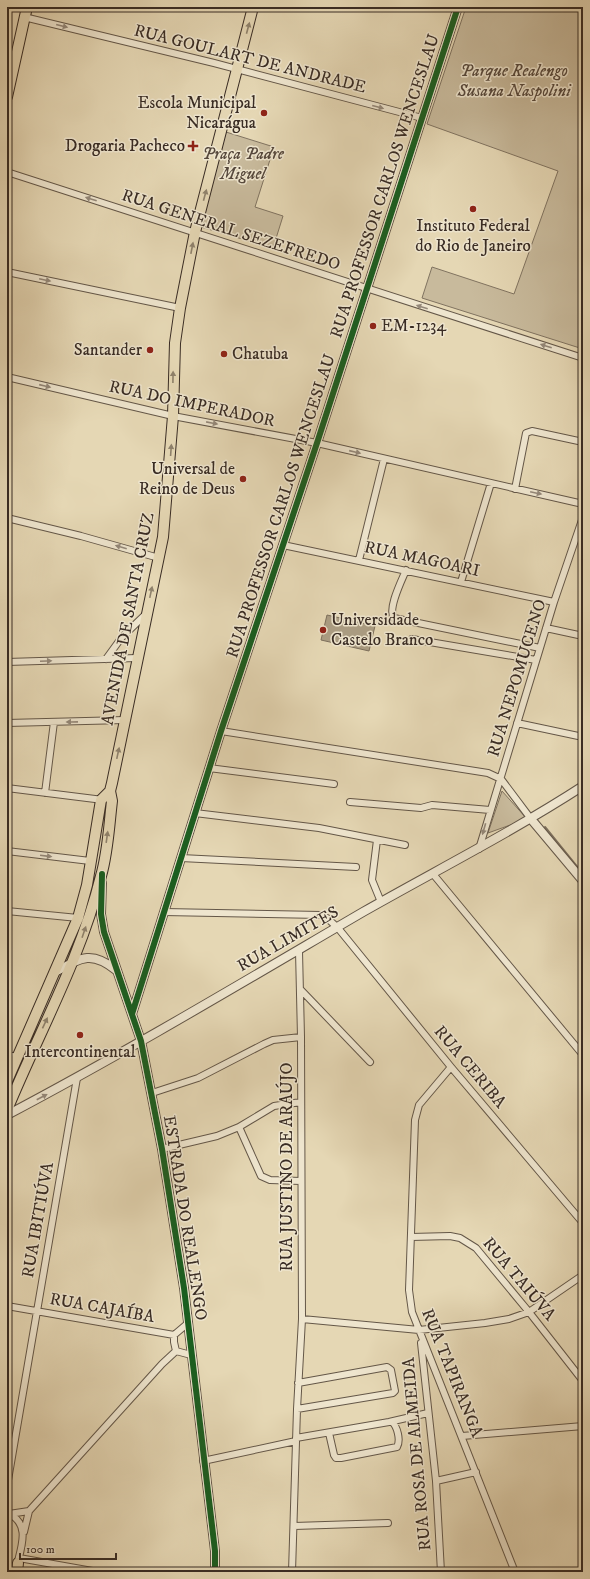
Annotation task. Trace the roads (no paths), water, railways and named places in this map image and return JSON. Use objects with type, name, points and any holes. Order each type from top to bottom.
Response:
[{"type":"main road","name":"AVENIDA DE SANTA CRUZ","points":[[7,1110],[72,962],[92,908],[102,874],[111,796],[137,658],[159,558],[166,515],[173,416],[175,343],[180,308],[195,232],[254,7]]},
{"type":"main road","points":[[7,97],[25,12]]},
{"type":"main road","points":[[7,1082],[12,1056],[57,971],[78,918],[85,894],[101,800],[111,796]]},
{"type":"street","name":"RUA PROFESSOR CARLOS WENCESLAU","points":[[132,1014],[221,730],[317,443],[458,7]]},
{"type":"street","name":"RUA GOULART DE ANDRADE","points":[[25,12],[422,118]]},
{"type":"street","name":"RUA GENERAL SEZEFREDO","points":[[7,172],[583,358]]},
{"type":"street","points":[[7,272],[180,308]]},
{"type":"street","name":"RUA DO IMPERADOR","points":[[7,377],[173,416],[317,443],[583,504]]},
{"type":"street","points":[[515,489],[526,433],[532,431],[583,442]]},
{"type":"street","points":[[359,560],[384,459]]},
{"type":"street","points":[[461,582],[491,483]]},
{"type":"street","name":"RUA NEPOMUCENO","points":[[479,848],[490,810],[501,780],[554,602],[583,517]]},
{"type":"street","points":[[7,518],[81,536],[159,558]]},
{"type":"street","name":"RUA MAGOARI","points":[[283,545],[554,602]]},
{"type":"street","points":[[406,570],[395,597],[392,613],[394,618],[540,648]]},
{"type":"street","points":[[106,659],[122,637],[146,614]]},
{"type":"street","points":[[546,628],[583,636]]},
{"type":"street","points":[[412,639],[536,662]]},
{"type":"street","points":[[7,662],[137,658]]},
{"type":"street","points":[[7,723],[125,720]]},
{"type":"street","points":[[45,793],[54,722]]},
{"type":"street","points":[[517,724],[583,737]]},
{"type":"street","points":[[221,730],[495,775],[501,780],[531,819],[583,881]]},
{"type":"street","points":[[209,768],[334,784]]},
{"type":"street","name":"RUA LIMITES","points":[[7,1115],[77,1078],[299,951],[381,902],[531,819],[583,786]]},
{"type":"street","points":[[7,788],[101,800]]},
{"type":"street","points":[[350,802],[421,808],[432,805],[490,810]]},
{"type":"street","points":[[195,813],[319,828],[405,845]]},
{"type":"street","points":[[377,840],[372,880],[381,902]]},
{"type":"street","points":[[7,851],[90,861]]},
{"type":"street","points":[[181,858],[356,867]]},
{"type":"street","name":"ESTRADA DO REALENGO","points":[[102,874],[102,922],[116,971],[141,1041],[162,1149],[184,1288],[203,1461],[215,1551],[215,1572]]},
{"type":"street","points":[[433,874],[583,1055]]},
{"type":"street","points":[[7,911],[78,918]]},
{"type":"street","name":"RUA CERIBA","points":[[164,912],[320,915],[327,918],[338,928],[451,1067],[583,1223]]},
{"type":"street","name":"RUA JUSTINO DE ARAÚJO","points":[[292,1572],[298,1383],[302,1320],[301,990],[299,951]]},
{"type":"street","points":[[57,971],[82,958],[99,959],[116,971]]},
{"type":"street","points":[[123,988],[131,992],[140,986]]},
{"type":"street","points":[[301,990],[370,1062]]},
{"type":"street","points":[[152,1093],[198,1078],[264,1044],[301,1037]]},
{"type":"street","name":"RUA TAPIRANGA","points":[[451,1067],[419,1105],[416,1113],[410,1304],[419,1332],[462,1436],[515,1572]]},
{"type":"street","name":"RUA IBITIÚVA","points":[[7,1486],[77,1078]]},
{"type":"street","points":[[162,1149],[210,1138],[239,1127],[274,1106],[301,1102]]},
{"type":"street","points":[[239,1127],[261,1176],[270,1180],[301,1181]]},
{"type":"street","name":"RUA TAIÚVA","points":[[411,1237],[450,1236],[469,1242],[476,1248],[529,1312],[583,1381]]},
{"type":"street","points":[[302,1320],[419,1332],[485,1323],[509,1319],[529,1312],[583,1275]]},
{"type":"street","name":"RUA CAJAÍBA","points":[[7,1306],[174,1335],[187,1324]]},
{"type":"street","name":"RUA ROSA DE ALMEIDA","points":[[419,1332],[436,1482],[441,1572]]},
{"type":"street","points":[[174,1335],[176,1351]]},
{"type":"street","points":[[176,1351],[191,1355]]},
{"type":"street","points":[[98,1572],[17,1566],[29,1511],[162,1364],[176,1351]]},
{"type":"street","points":[[297,1409],[393,1393],[395,1391],[390,1370],[387,1367],[298,1383]]},
{"type":"street","points":[[203,1461],[296,1439],[392,1422],[428,1413]]},
{"type":"street","points":[[329,1433],[334,1455],[336,1458],[341,1458],[397,1446],[399,1440],[395,1425],[392,1422]]},
{"type":"street","points":[[462,1436],[583,1426]]},
{"type":"street","points":[[436,1482],[476,1472]]},
{"type":"street","points":[[8,1513],[29,1511]]},
{"type":"street","points":[[8,1513],[20,1522],[24,1532]]},
{"type":"street","points":[[294,1526],[388,1523]]},
{"type":"waterway","points":[[545,827],[583,874]]},
{"type":"place","name":"Escola Municipal Nicarágua","points":[[264,113]]},
{"type":"place","name":"Drogaria Pacheco","points":[[193,146]]},
{"type":"place","name":"Instituto Federal do Rio de Janeiro","points":[[473,209]]},
{"type":"place","name":"EM-1234","points":[[373,326]]},
{"type":"place","name":"Santander","points":[[150,350]]},
{"type":"place","name":"Chatuba","points":[[224,354]]},
{"type":"place","name":"Universal de Reino de Deus","points":[[243,479]]},
{"type":"place","name":"Universidade Castelo Branco","points":[[323,630]]},
{"type":"place","name":"Intercontinental","points":[[80,1035]]},
{"type":"park label","name":"Parque Realengo Susana Naspolini","points":[[514,81]]},
{"type":"park label","name":"Praça Padre Miguel","points":[[243,164]]}]
